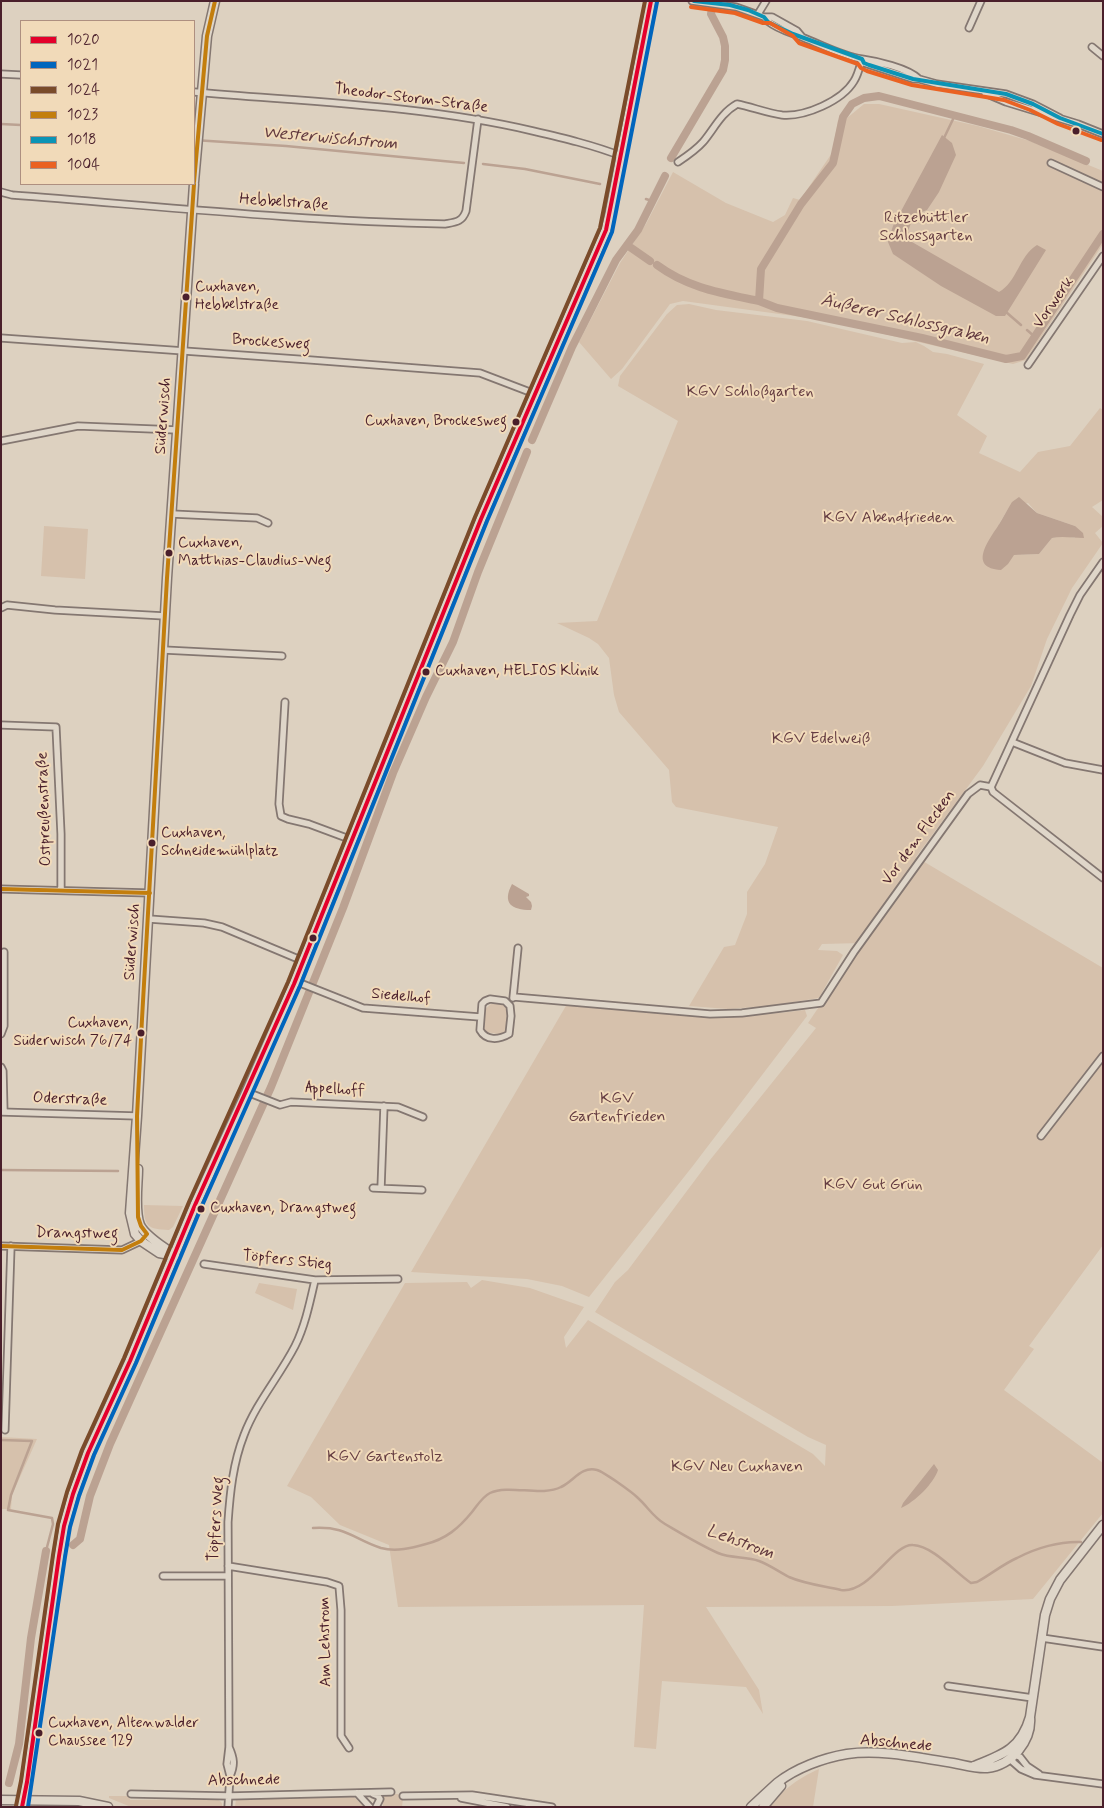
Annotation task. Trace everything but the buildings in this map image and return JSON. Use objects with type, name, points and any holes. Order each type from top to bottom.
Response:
[{"type":"main road","points":[[23,1804],[64,1526],[73,1494],[88,1453],[130,1361],[195,1205],[295,981],[481,519],[606,230],[650,1]]},
{"type":"street","name":"Süderwisch","points":[[195,164],[197,92],[215,1]]},
{"type":"street","points":[[692,1],[742,8],[761,15],[768,22],[802,37],[862,59],[868,58],[891,66],[915,75],[919,79],[984,92],[1006,102],[1060,118],[1103,134]]},
{"type":"street","points":[[761,15],[766,1]]},
{"type":"street","points":[[969,28],[981,1]]},
{"type":"street","points":[[1092,47],[1103,56]]},
{"type":"street","points":[[678,162],[691,154],[720,118],[737,104],[770,113],[790,115],[812,111],[832,101],[854,81],[862,59]]},
{"type":"street","points":[[1,74],[20,75]]},
{"type":"street","name":"Theodor-Storm-Straße","points":[[197,92],[409,110],[478,119],[559,137],[621,156]]},
{"type":"street","name":"Hebbelstraße","points":[[1,192],[12,195],[362,222],[445,224],[459,222],[466,211],[478,119]]},
{"type":"street","points":[[1051,163],[1103,187]]},
{"type":"street","name":"Süderwisch","points":[[141,1242],[135,1234],[130,1213],[149,919],[165,616],[194,185]]},
{"type":"street","name":"Vorwerk","points":[[1028,366],[1103,256]]},
{"type":"street","name":"Brockesweg","points":[[1,338],[480,373],[535,394]]},
{"type":"street","points":[[1,441],[78,426],[177,430]]},
{"type":"street","points":[[172,514],[257,518],[268,523]]},
{"type":"street","points":[[1102,875],[993,792],[991,787],[1070,615],[1080,595],[1103,562]]},
{"type":"street","points":[[1,608],[7,605],[54,610],[165,616]]},
{"type":"street","points":[[164,650],[282,656]]},
{"type":"street","points":[[286,702],[279,804],[281,816],[310,824],[352,840]]},
{"type":"street","name":"Ostpreußenstraße","points":[[1,725],[56,727],[61,834],[61,890]]},
{"type":"street","points":[[1012,742],[1066,763],[1103,770]]},
{"type":"street","name":"Vor dem Flecken","points":[[514,997],[710,1014],[742,1013],[821,1003],[854,952],[968,794],[980,786],[991,787]]},
{"type":"street","points":[[1,889],[150,893]]},
{"type":"street","points":[[149,919],[204,923],[222,927],[303,961]]},
{"type":"street","points":[[509,1004],[500,1000],[485,1001],[482,1004],[480,1030],[482,1034],[492,1038],[504,1037],[509,1034],[512,1016],[509,1004],[514,997],[518,948]]},
{"type":"street","points":[[1,1034],[4,1026],[4,952]]},
{"type":"street","name":"Siedelhof","points":[[295,981],[363,1008],[480,1017]]},
{"type":"street","points":[[1041,1136],[1103,1056]]},
{"type":"street","points":[[1,1067],[4,1071],[3,1112]]},
{"type":"street","name":"Appelhoff","points":[[247,1092],[280,1105],[291,1102],[398,1107],[423,1117]]},
{"type":"street","points":[[381,1188],[384,1106]]},
{"type":"street","name":"Oderstraße","points":[[3,1112],[137,1116]]},
{"type":"street","name":"Süderwisch","points":[[137,1116],[138,1217],[141,1226],[147,1234],[175,1256]]},
{"type":"street","points":[[373,1188],[422,1190]]},
{"type":"street","name":"Drangstweg","points":[[1,1246],[122,1250],[141,1242],[147,1234]]},
{"type":"street","points":[[141,1242],[159,1253],[175,1256]]},
{"type":"street","points":[[5,1430],[11,1246]]},
{"type":"street","name":"Töpfers Stieg","points":[[204,1264],[315,1280],[398,1279]]},
{"type":"street","name":"Töpfers Weg","points":[[228,1807],[230,1776],[234,1768],[234,1758],[229,1747],[228,1522],[230,1495],[235,1467],[244,1436],[259,1403],[295,1347],[302,1330],[315,1280]]},
{"type":"street","points":[[1010,1754],[1025,1743],[1031,1726],[1030,1717],[1047,1607],[1060,1580],[1103,1525]]},
{"type":"street","name":"Am Lehstrom","points":[[228,1566],[327,1582],[339,1586],[341,1610],[341,1736],[349,1748]]},
{"type":"street","points":[[163,1576],[228,1576]]},
{"type":"street","points":[[1042,1638],[1103,1647]]},
{"type":"street","points":[[948,1686],[1033,1698]]},
{"type":"street","name":"Abschnede","points":[[751,1807],[777,1783],[801,1769],[824,1759],[861,1753],[893,1755],[974,1766],[1010,1754]]},
{"type":"street","points":[[1010,1754],[1020,1758],[1027,1766],[1042,1776],[1103,1784]]},
{"type":"street","name":"Abschnede","points":[[763,1807],[791,1775]]},
{"type":"street","name":"Abschnede","points":[[131,1794],[230,1796],[391,1792]]},
{"type":"street","points":[[357,1793],[370,1807]]},
{"type":"street","points":[[372,1793],[378,1796],[380,1800],[376,1807]]},
{"type":"street","points":[[403,1796],[472,1795],[552,1807]]},
{"type":"street","points":[[451,1796],[507,1807]]},
{"type":"street","points":[[1,1800],[23,1804],[79,1801],[108,1807]]},
{"type":"green space","name":"Ritzebüttler Schlossgarten","points":[[864,104],[879,104],[978,126],[1030,141],[1103,171],[1103,244],[1026,360],[1013,364],[809,318],[683,301],[670,304],[622,369],[611,379],[579,342],[620,263],[646,224],[673,172],[726,203],[773,222],[785,215],[793,198],[800,200],[832,153],[838,120],[847,118]]},
{"type":"green space","points":[[689,304],[716,310],[807,321],[902,343],[916,342],[933,352],[984,364],[957,415],[987,436],[979,453],[1020,472],[1038,452],[1070,446],[1100,408],[1103,410],[1103,500],[1092,507],[1103,517],[1103,526],[1095,533],[1103,543],[1072,588],[1047,639],[1031,686],[983,766],[916,857],[1103,968],[1103,1245],[1029,1346],[1034,1349],[1004,1390],[1103,1463],[1103,1513],[1033,1599],[892,1606],[706,1607],[759,1690],[763,1714],[746,1687],[662,1681],[656,1749],[634,1747],[644,1605],[398,1607],[389,1545],[340,1525],[311,1497],[287,1486],[405,1283],[467,1282],[471,1288],[482,1280],[530,1288],[584,1307],[564,1337],[566,1348],[588,1320],[813,1454],[825,1466],[826,1445],[808,1437],[595,1312],[615,1282],[628,1270],[710,1160],[816,1028],[808,1023],[862,943],[822,944],[818,950],[837,951],[843,955],[819,998],[769,1006],[728,1009],[689,1006],[724,947],[735,945],[747,914],[747,892],[765,864],[778,827],[676,807],[672,802],[669,770],[619,712],[614,695],[609,658],[598,644],[557,623],[597,621],[678,421],[618,386],[620,376],[667,314],[677,305]],"holes":[[[1028,503],[1037,513],[1075,526],[1075,538],[1064,536],[1052,538],[1039,554],[1014,555],[999,524],[1008,509]]]},
{"type":"green space","points":[[44,526],[88,529],[85,579],[41,576]]},
{"type":"green space","points":[[491,1004],[502,1004],[507,1007],[507,1027],[503,1035],[487,1032],[482,1028],[483,1011]]},
{"type":"green space","name":"KGV Gartenfrieden","points":[[567,1004],[627,1011],[716,1016],[805,1010],[807,1016],[692,1167],[589,1297],[562,1286],[527,1279],[411,1272]]},
{"type":"green space","points":[[144,1205],[183,1206],[173,1227],[169,1230],[156,1229],[146,1222]]},
{"type":"green space","points":[[259,1283],[297,1289],[293,1310],[255,1293]]},
{"type":"green space","points":[[1,1437],[37,1439],[12,1495],[11,1509],[1,1509]]},
{"type":"green space","points":[[819,1769],[813,1807],[769,1807],[780,1794],[804,1776]]},
{"type":"green space","points":[[382,1794],[398,1794],[403,1799],[402,1807],[383,1807]]},
{"type":"green space","points":[[109,1796],[130,1796],[130,1800],[217,1799],[221,1802],[222,1807],[131,1807],[109,1798]]},
{"type":"green space","points":[[353,1796],[364,1807],[235,1807],[236,1799],[243,1798]]},
{"type":"shaded area","points":[[942,135],[952,143],[956,155],[939,192],[927,210],[914,215],[908,231],[912,242],[999,292],[1010,282],[1031,250],[1037,245],[1046,250],[1005,316],[996,316],[941,286],[893,254],[888,242],[893,226]]},
{"type":"shaded area","points":[[1019,497],[1037,513],[1075,526],[1083,533],[1084,538],[1052,538],[1039,554],[1014,555],[1001,570],[991,568],[985,564],[983,553],[1012,502]]},
{"type":"shaded area","points":[[512,884],[529,894],[526,897],[531,902],[531,910],[518,909],[510,904],[508,896]]},
{"type":"shaded area","points":[[934,1464],[938,1470],[932,1481],[918,1497],[901,1508],[903,1503]]},
{"type":"waterway","points":[[671,158],[723,70],[725,46],[723,37],[711,14],[713,1]]},
{"type":"waterway","name":"Äußerer Schlossgraben","points":[[657,265],[669,273],[705,289],[759,301],[761,269],[801,204],[833,163],[843,117],[852,104],[864,98],[879,96],[1011,130],[1086,161]]},
{"type":"waterway","points":[[944,138],[955,115]]},
{"type":"waterway","name":"Westerwischstrom","points":[[1,124],[20,125]]},
{"type":"waterway","name":"Westerwischstrom","points":[[195,140],[286,146],[464,163]]},
{"type":"waterway","name":"Westerwischstrom","points":[[483,164],[525,169],[600,184]]},
{"type":"waterway","points":[[532,440],[572,347],[616,260],[638,230],[665,176]]},
{"type":"waterway","name":"Westerwischstrom","points":[[646,199],[652,201]]},
{"type":"waterway","name":"Äußerer Schlossgraben","points":[[759,301],[777,308],[922,338],[1006,359],[1022,356],[1103,234]]},
{"type":"waterway","name":"Äußerer Schlossgraben","points":[[627,245],[650,261]]},
{"type":"waterway","name":"Äußerer Schlossgraben","points":[[1006,312],[1021,325]]},
{"type":"waterway","name":"Äußerer Schlossgraben","points":[[1027,330],[1035,337]]},
{"type":"waterway","points":[[73,1545],[80,1539],[90,1496],[110,1444],[271,1087],[343,908],[393,773],[426,697],[453,642],[478,572],[527,452]]},
{"type":"waterway","points":[[1,1170],[118,1171]]},
{"type":"waterway","points":[[1,1440],[32,1441],[11,1495],[8,1510],[52,1518],[53,1524],[46,1551]]},
{"type":"waterway","name":"Lehstrom","points":[[313,1528],[342,1531],[381,1548],[392,1550],[410,1548],[433,1542],[452,1532],[467,1518],[482,1499],[490,1493],[506,1490],[553,1490],[566,1484],[582,1472],[591,1469],[606,1474],[642,1501],[661,1521],[711,1550],[728,1556],[754,1559],[795,1579],[841,1590],[852,1589],[862,1584],[897,1552],[913,1545],[921,1546],[944,1560],[971,1583],[977,1582],[1007,1563],[1032,1551],[1057,1544],[1081,1542]]},
{"type":"waterway","points":[[9,1783],[19,1744],[31,1638],[46,1551]]},
{"type":"transit line","name":"1023","points":[[195,171],[207,36],[215,1]]},
{"type":"transit line","name":"1024","points":[[16,1806],[58,1524],[67,1492],[82,1450],[124,1358],[189,1202],[288,982],[475,517],[600,228],[645,1]]},
{"type":"transit line","name":"1020","points":[[22,1807],[59,1556],[64,1526],[73,1494],[88,1453],[130,1361],[195,1205],[294,984],[481,519],[606,230],[651,1]]},
{"type":"transit line","name":"1018","points":[[694,1],[730,5],[748,10],[793,34],[862,59],[864,63],[869,65],[913,79],[1006,94],[1033,104],[1060,118],[1103,134]]},
{"type":"transit line","name":"1021","points":[[28,1807],[65,1557],[70,1527],[79,1496],[94,1455],[136,1363],[201,1208],[300,986],[487,521],[612,232],[657,2]]},
{"type":"transit line","name":"1004","points":[[691,7],[735,13],[763,23],[770,23],[793,36],[799,43],[858,64],[867,71],[912,85],[1004,100],[1058,124],[1101,140]]},
{"type":"transit line","name":"1023","points":[[1,1246],[122,1250],[141,1241],[147,1234],[141,1226],[138,1217],[137,1116],[167,578],[194,185]]},
{"type":"transit line","name":"1023","points":[[1,889],[150,893]]},
{"type":"place","name":"Cuxhaven, Hebbelstraße","points":[[186,297]]},
{"type":"place","name":"Cuxhaven, Brockesweg","points":[[516,422]]},
{"type":"place","name":"Cuxhaven, Matthias-Claudius-Weg","points":[[169,553]]},
{"type":"place","name":"Cuxhaven, HELIOS Klinik","points":[[426,672]]},
{"type":"place","name":"Cuxhaven, Schneidemühlplatz","points":[[152,843]]},
{"type":"place","name":"Cuxhaven, Süderwisch 76/74","points":[[141,1033]]},
{"type":"place","name":"Cuxhaven, Drangstweg","points":[[201,1209]]},
{"type":"place","name":"Cuxhaven, Altenwalder Chaussee 129","points":[[39,1733]]},
{"type":"park label","name":"KGV Schloßgarten","points":[[750,393]]},
{"type":"park label","name":"KGV Abendfrieden","points":[[889,519]]},
{"type":"park label","name":"KGV Edelweiß","points":[[821,740]]},
{"type":"park label","name":"KGV Gut Grün","points":[[873,1186]]},
{"type":"park label","name":"KGV Gartenstolz","points":[[385,1458]]},
{"type":"park label","name":"KGV Neu Cuxhaven","points":[[737,1468]]}]
